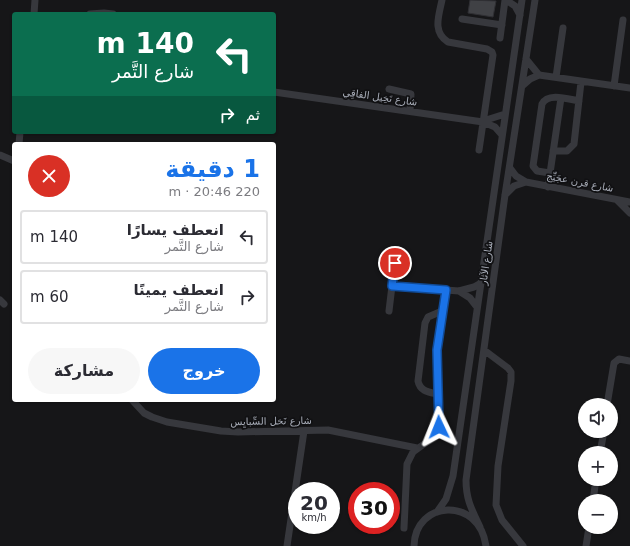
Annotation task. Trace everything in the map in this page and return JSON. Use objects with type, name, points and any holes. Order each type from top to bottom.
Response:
[{"type":"street","points":[[34,12],[35,0]]},
{"type":"street","points":[[442,0],[438,30],[444,39],[448,42],[490,50],[493,55],[479,150]]},
{"type":"street","points":[[500,38],[506,0],[515,6],[520,15]]},
{"type":"street","name":"شارع الآثار","points":[[437,512],[446,499],[454,476],[522,0]]},
{"type":"street","name":"شارع الآثار","points":[[484,536],[469,505],[466,492],[466,480],[505,195],[535,0]]},
{"type":"street","points":[[462,19],[502,24]]},
{"type":"street","points":[[614,86],[623,20]]},
{"type":"street","points":[[556,77],[563,28]]},
{"type":"street","points":[[526,60],[539,75]]},
{"type":"street","points":[[522,86],[530,79],[539,75],[630,88]]},
{"type":"street","points":[[553,151],[567,151],[574,144],[581,82]]},
{"type":"street","points":[[389,89],[411,94],[410,111]]},
{"type":"street","name":"شارع نَخِيل الفاقِي","points":[[276,92],[483,122],[495,127],[502,135]]},
{"type":"street","points":[[550,174],[537,171],[534,166],[543,101],[547,98],[561,98],[579,101]]},
{"type":"street","points":[[548,186],[561,98]]},
{"type":"street","name":"شارع نَخِيل الفاقِي","points":[[483,122],[505,114]]},
{"type":"street","points":[[0,155],[12,160]]},
{"type":"street","name":"شارع قرن عجَيِّج","points":[[510,168],[516,176],[526,182],[630,202]]},
{"type":"street","points":[[505,195],[514,186],[526,182]]},
{"type":"street","points":[[617,200],[630,213]]},
{"type":"street","points":[[389,312],[396,252]]},
{"type":"street","points":[[392,286],[459,291],[474,287],[481,282]]},
{"type":"street","points":[[404,528],[407,464],[413,452],[431,440],[439,427],[437,350],[446,290]]},
{"type":"street","points":[[459,291],[470,298],[477,307]]},
{"type":"street","points":[[437,394],[422,390],[418,381],[425,323],[428,317],[442,311]]},
{"type":"street","points":[[484,350],[504,364],[511,372],[511,381],[498,466],[496,505],[502,520],[523,546]]},
{"type":"street","points":[[609,398],[614,363],[619,359],[630,360]]},
{"type":"street","name":"شارع نَخل السِّبايِس","points":[[134,402],[144,413],[167,422],[220,431],[337,430],[417,448]]},
{"type":"street","points":[[287,546],[304,431]]},
{"type":"street","points":[[414,546],[417,531],[422,523],[437,512],[457,510],[470,516],[480,527]]},
{"type":"street","points":[[586,546],[588,534]]},
{"type":"street","points":[[484,536],[486,546]]},
{"type":"street","points":[[484,536],[491,546]]},
{"type":"building","points":[[470,0],[496,1],[493,17],[468,13]]},
{"type":"route","points":[[395,263],[392,286],[446,290],[436,365],[440,420],[439,427]]}]
